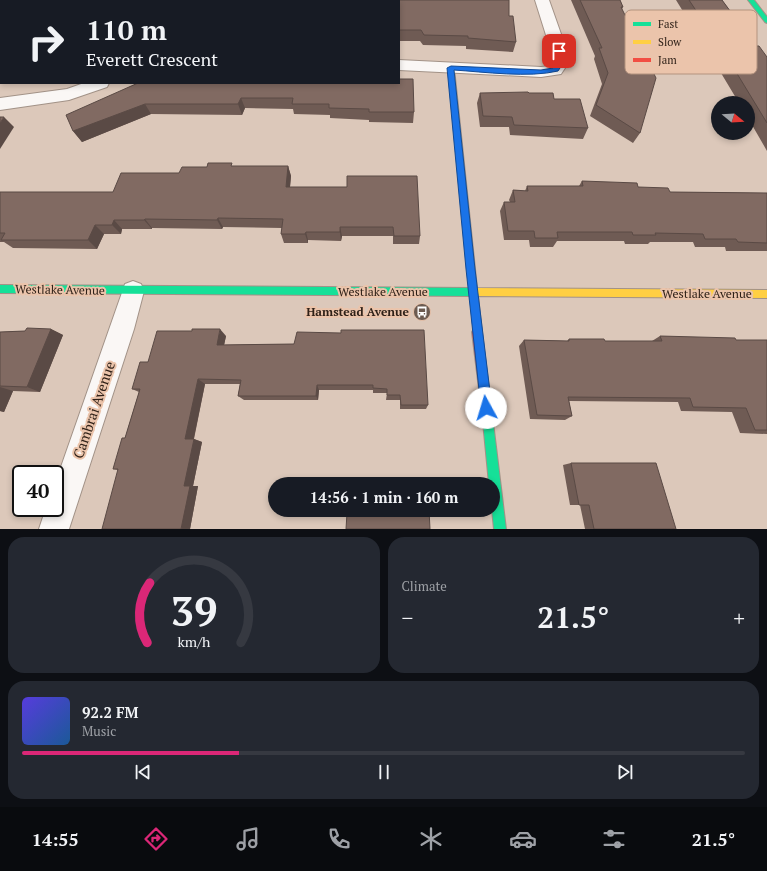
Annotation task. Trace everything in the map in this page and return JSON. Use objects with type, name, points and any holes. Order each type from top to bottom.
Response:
[{"type":"street","points":[[400,65],[541,72],[555,70],[561,62],[559,51],[542,0]]},
{"type":"street","points":[[751,0],[767,21]]},
{"type":"street","points":[[451,68],[473,292],[500,529]]},
{"type":"street","points":[[0,104],[69,94],[98,84]]},
{"type":"street","name":"Westlake Avenue","points":[[0,289],[767,294]]},
{"type":"street","name":"Cambrai Avenue","points":[[54,529],[122,329],[133,291]]},
{"type":"building","points":[[400,0],[509,0],[509,16],[513,16],[516,42],[468,38],[468,36],[424,35],[421,30],[400,30]]},
{"type":"building","points":[[580,0],[620,0],[623,7],[621,7],[625,15],[625,74],[654,74],[656,78],[640,133],[596,105],[608,73],[599,48],[602,48]]},
{"type":"building","points":[[689,0],[722,0],[729,10],[696,10]]},
{"type":"building","points":[[757,46],[759,46],[767,57],[767,123],[755,103],[755,96],[751,96],[737,74],[757,74]]},
{"type":"building","points":[[400,79],[413,79],[414,112],[369,112],[369,109],[329,108],[329,104],[292,104],[293,98],[241,98],[238,104],[145,104],[73,131],[66,115],[136,84],[400,84]]},
{"type":"building","points":[[480,93],[553,93],[554,99],[580,99],[588,128],[514,125],[512,117],[483,116]]},
{"type":"building","points":[[0,117],[4,117],[0,123]]},
{"type":"building","points":[[208,163],[232,163],[231,166],[288,166],[286,187],[347,187],[347,176],[417,176],[420,236],[394,236],[393,227],[340,227],[340,232],[281,234],[283,219],[218,218],[217,220],[114,220],[112,225],[95,225],[88,240],[1,240],[5,233],[0,233],[0,192],[113,192],[121,173],[179,173],[182,167],[207,167]]},
{"type":"building","points":[[582,181],[637,183],[638,187],[668,188],[670,192],[767,193],[767,243],[738,242],[736,239],[705,239],[703,234],[655,233],[656,235],[633,235],[632,232],[557,232],[558,238],[535,238],[534,231],[508,231],[504,202],[515,202],[513,190],[528,191],[527,186],[583,186]]},
{"type":"building","points":[[27,328],[51,329],[27,387],[0,386],[0,332],[25,331]]},
{"type":"building","points":[[192,329],[220,329],[217,345],[294,344],[297,332],[341,333],[341,330],[424,330],[428,405],[401,405],[400,395],[387,395],[387,389],[373,388],[373,385],[317,385],[316,396],[238,396],[241,380],[198,379],[185,439],[194,439],[184,486],[190,486],[181,529],[102,529],[118,469],[113,469],[122,438],[125,438],[140,389],[132,389],[140,362],[148,362],[157,331],[192,331]]},
{"type":"building","points":[[660,336],[767,340],[767,430],[755,430],[746,408],[693,407],[690,398],[568,397],[572,416],[537,415],[524,340],[569,341],[569,339],[604,339],[605,341],[662,341]]},
{"type":"building","points":[[571,463],[656,463],[676,529],[594,529],[589,505],[579,505]]},
{"type":"building","points":[[347,517],[429,517],[430,529],[346,529]]},
{"type":"traffic: fast","points":[[751,0],[767,21]]},
{"type":"traffic: fast","points":[[0,289],[474,292]]},
{"type":"traffic: fast","points":[[488,422],[500,529]]},
{"type":"traffic: slow","points":[[451,68],[477,332]]},
{"type":"traffic: slow","points":[[474,292],[767,294]]},
{"type":"traffic: jam","points":[[477,332],[488,422]]},
{"type":"place","name":"Hamstead Avenue","points":[[422,312]]},
{"type":"route","points":[[486,408],[470,269],[451,68],[541,72],[555,70],[561,62],[559,51]]}]
